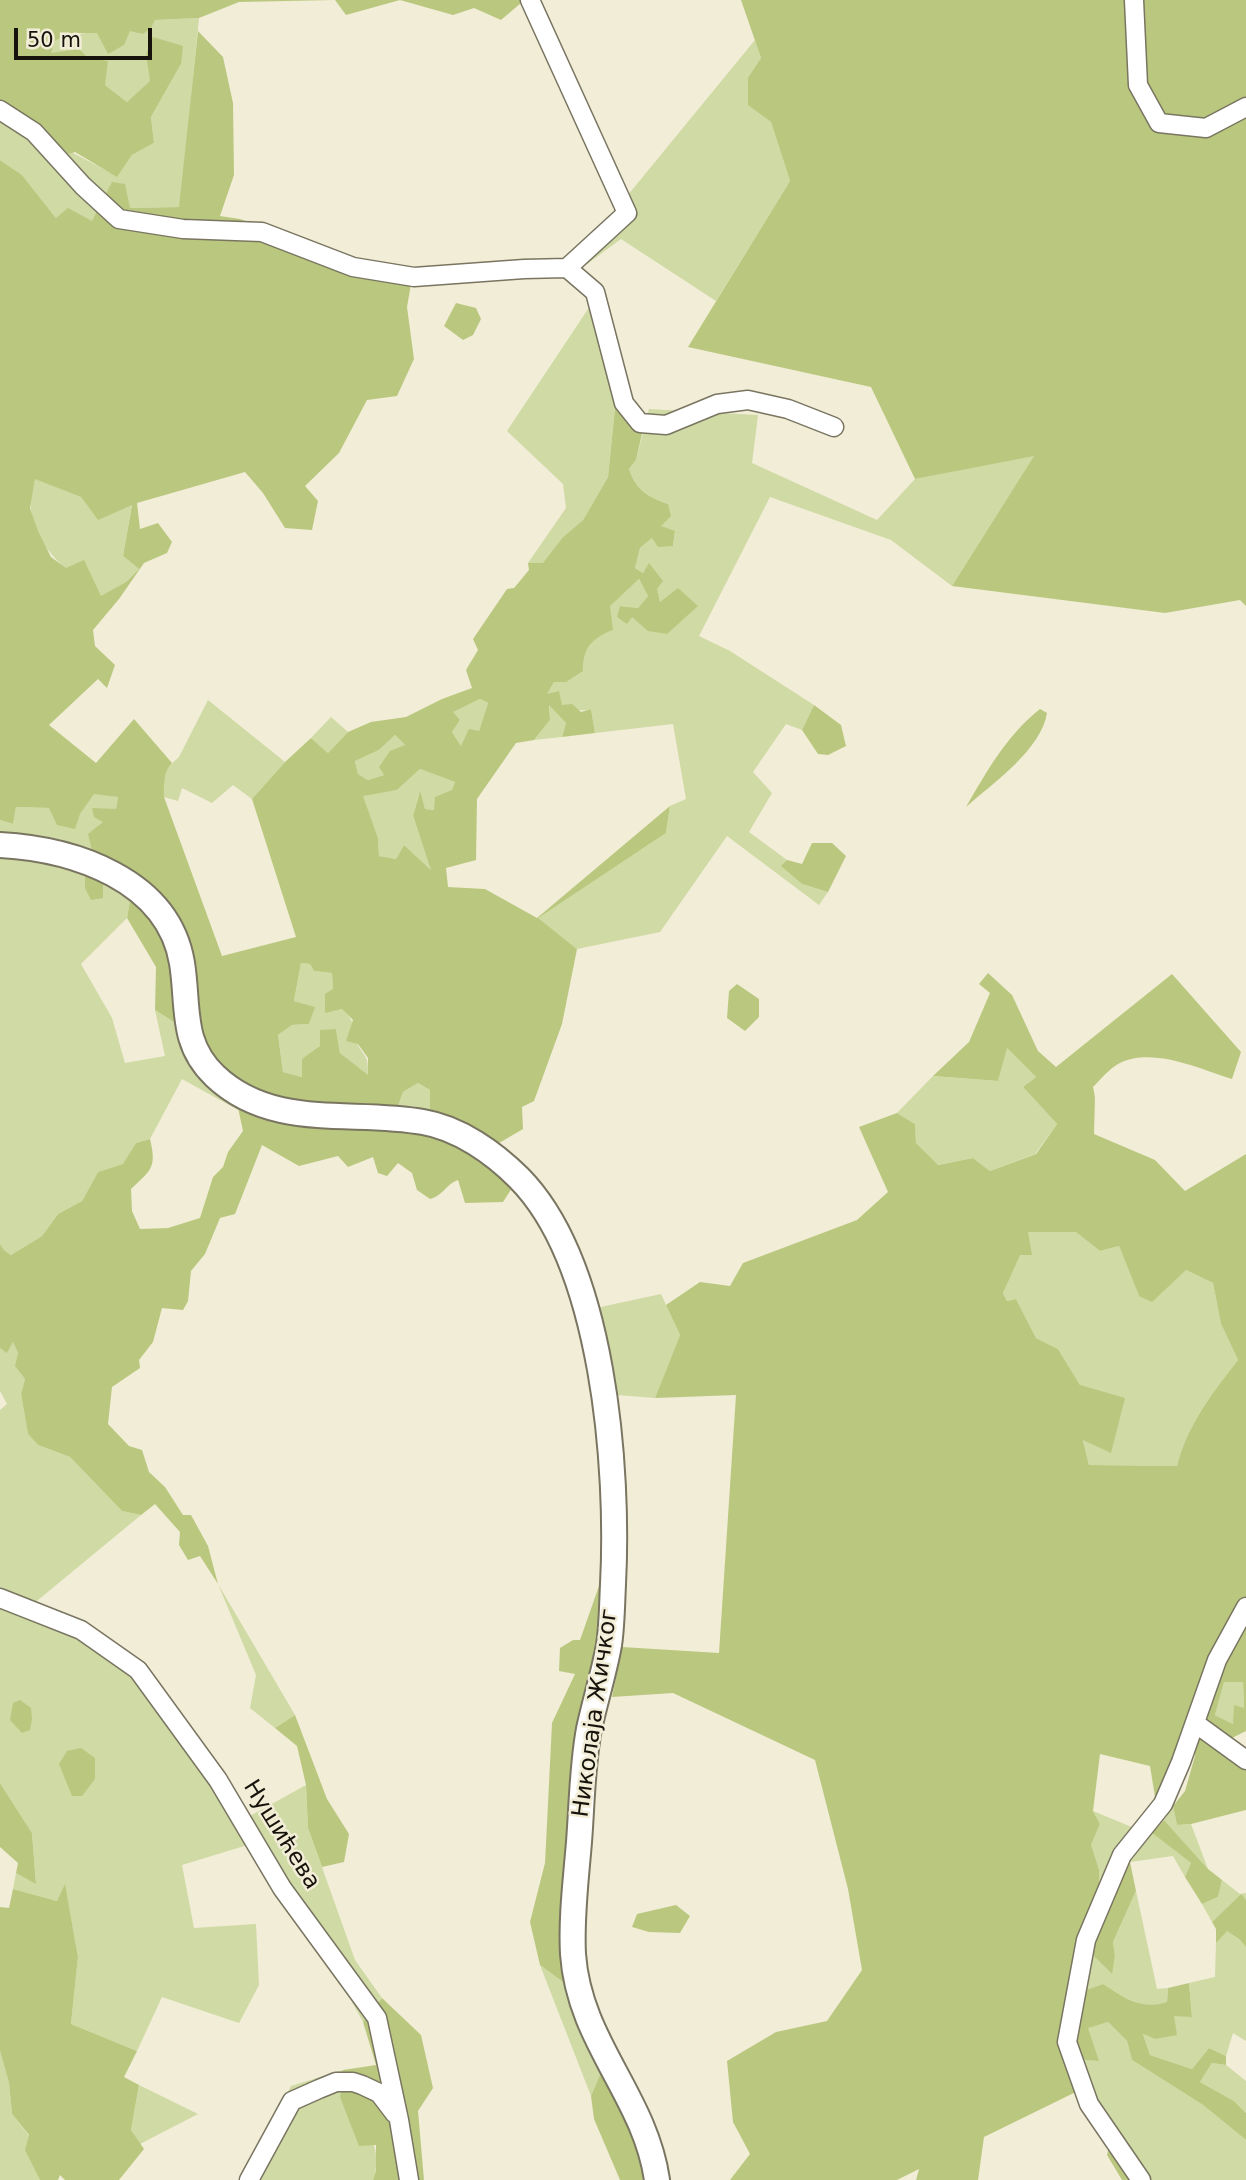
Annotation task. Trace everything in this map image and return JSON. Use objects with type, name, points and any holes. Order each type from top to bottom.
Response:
[{"type":"street","points":[[0,110],[34,132],[83,186],[119,219],[183,229],[262,232],[352,267],[414,277],[567,268],[627,214],[530,0]]},
{"type":"street","points":[[1132,2],[1138,85],[1159,123],[1206,128],[1246,107]]},
{"type":"street","points":[[567,268],[595,292],[624,402],[640,423],[666,425],[717,404],[748,400],[788,409],[834,426]]},
{"type":"street","name":"Николаја Жичког","points":[[0,845],[51,850],[94,864],[116,875],[146,899],[169,929],[181,957],[187,1028],[195,1050],[214,1075],[225,1084],[240,1094],[276,1109],[320,1117],[425,1122],[458,1134],[487,1152],[518,1177],[546,1213],[557,1233],[574,1273],[597,1360],[612,1454],[615,1504],[609,1643],[588,1734],[583,1775],[575,1887],[574,1961],[583,2009],[600,2049],[648,2139],[657,2180]]},
{"type":"street","name":"Нушићева","points":[[0,1598],[81,1630],[138,1670],[218,1780],[282,1888],[377,2018],[409,2180]]},
{"type":"street","points":[[1141,2180],[1089,2104],[1067,2042],[1086,1940],[1122,1855],[1163,1804],[1181,1762],[1217,1660],[1246,1607]]},
{"type":"street","points":[[1195,1723],[1246,1760]]},
{"type":"street","points":[[249,2180],[292,2101],[336,2082],[353,2082],[379,2093],[399,2120]]},
{"type":"green space","points":[[0,0],[334,0],[239,2],[199,18],[155,20],[151,28],[143,34],[130,31],[124,45],[108,54],[97,33],[72,33],[55,41],[51,53],[79,49],[88,58],[108,61],[105,85],[127,102],[150,81],[146,54],[153,37],[183,46],[181,64],[151,117],[154,143],[132,155],[117,177],[75,152],[69,154],[48,139],[0,115]]},
{"type":"green space","points":[[335,0],[400,0],[346,15]]},
{"type":"green space","points":[[400,0],[535,0],[529,21],[521,3],[501,20],[474,8],[453,15]]},
{"type":"green space","points":[[741,0],[1246,0],[1246,606],[1240,600],[1165,613],[952,586],[1034,456],[915,479],[871,387],[688,347],[790,181],[771,122],[748,105],[748,78],[761,58]]},
{"type":"green space","points":[[199,18],[180,207],[130,208],[92,221],[56,218],[22,175],[0,160],[0,115],[117,176],[132,155],[154,143],[151,117],[181,64],[146,54],[151,81],[127,102],[105,85],[50,53],[55,41],[90,32],[151,27],[155,20]]},
{"type":"green space","points":[[198,31],[223,57],[233,103],[234,175],[220,216],[240,219],[346,256],[414,267],[407,307],[414,359],[397,396],[367,400],[339,453],[305,486],[318,501],[312,530],[285,528],[263,493],[245,472],[137,503],[140,529],[158,523],[172,542],[167,553],[144,563],[93,630],[95,646],[115,665],[107,688],[98,679],[49,725],[96,763],[134,719],[172,763],[164,783],[164,797],[222,956],[296,937],[252,799],[311,738],[328,753],[348,732],[371,722],[406,717],[472,688],[466,670],[478,650],[473,639],[507,589],[514,588],[529,570],[528,563],[543,563],[563,537],[583,520],[608,477],[616,398],[632,403],[646,416],[636,460],[629,469],[644,492],[668,504],[671,516],[661,526],[675,531],[673,546],[658,547],[652,538],[640,548],[635,568],[643,573],[649,563],[663,581],[657,589],[660,602],[678,588],[698,606],[667,634],[648,631],[632,617],[627,624],[617,617],[620,606],[638,608],[648,596],[639,579],[610,606],[613,630],[590,645],[584,656],[583,671],[566,682],[554,682],[547,694],[559,691],[562,705],[572,704],[581,712],[591,709],[595,733],[562,737],[566,723],[549,705],[550,720],[534,740],[516,743],[477,799],[476,860],[446,868],[448,887],[485,889],[537,918],[670,806],[666,833],[538,918],[577,949],[562,1024],[534,1101],[522,1107],[523,1129],[494,1146],[430,1111],[430,1090],[418,1083],[403,1092],[397,1109],[334,1111],[248,1093],[198,1045],[184,937],[147,907],[178,973],[177,1024],[155,1010],[156,967],[127,918],[131,895],[119,867],[92,850],[88,834],[103,822],[94,817],[92,808],[116,809],[118,797],[94,794],[80,814],[75,829],[57,825],[49,808],[16,807],[13,824],[0,820],[0,160],[22,175],[56,218],[68,208],[92,221],[112,182],[125,184],[130,208],[179,207]],"holes":[[[35,479],[81,497],[98,520],[132,505],[123,556],[139,569],[126,582],[101,596],[84,560],[66,568],[51,557],[30,508]],[[480,699],[488,703],[479,731],[469,729],[461,746],[452,732],[460,720],[453,712]],[[395,735],[405,745],[390,751],[379,767],[384,775],[368,780],[358,774],[355,761],[379,750]],[[420,769],[455,782],[452,790],[435,797],[434,810],[425,809],[420,791],[413,816],[431,870],[404,845],[396,859],[379,856],[378,838],[363,796],[397,790]],[[301,963],[310,964],[314,971],[332,973],[333,989],[325,994],[325,1013],[342,1009],[353,1020],[346,1041],[358,1044],[368,1058],[368,1075],[340,1053],[336,1029],[320,1030],[320,1046],[302,1059],[302,1077],[283,1072],[278,1035],[292,1025],[309,1024],[315,1007],[294,1001]]]},
{"type":"green space","points":[[755,40],[761,58],[749,78],[748,104],[771,122],[790,181],[716,301],[621,239],[583,267],[567,255],[614,212]]},
{"type":"green space","points":[[456,303],[476,308],[481,319],[473,335],[463,340],[444,326]]},
{"type":"green space","points":[[592,303],[616,398],[608,477],[583,520],[563,537],[543,564],[528,563],[566,508],[563,484],[507,431]]},
{"type":"green space","points":[[649,409],[758,415],[752,463],[877,520],[915,479],[1035,455],[952,586],[891,540],[770,497],[699,636],[730,651],[814,705],[802,730],[786,724],[753,772],[772,793],[749,832],[787,860],[782,866],[802,884],[828,892],[819,905],[727,836],[660,932],[577,949],[537,918],[666,833],[670,806],[686,799],[673,724],[595,733],[591,709],[573,709],[546,695],[554,682],[566,681],[597,635],[609,606],[639,579],[648,596],[638,608],[620,606],[627,623],[631,616],[660,602],[649,564],[643,573],[635,568],[640,548],[652,538],[673,546],[675,532],[661,527],[668,504],[644,492],[629,469],[636,460]]},
{"type":"green space","points":[[35,478],[81,497],[98,519],[132,504],[123,556],[139,569],[126,582],[101,597],[67,570],[48,550],[35,525],[31,506]]},
{"type":"green space","points":[[480,699],[488,703],[479,731],[461,746],[452,732],[460,720],[452,712]]},
{"type":"green space","points":[[208,700],[285,762],[252,799],[233,785],[212,803],[182,788],[178,801],[164,797],[164,779],[168,767],[179,757]]},
{"type":"green space","points":[[549,704],[566,723],[562,737],[534,740],[550,720]]},
{"type":"green space","points":[[814,705],[841,725],[846,746],[828,755],[818,754],[802,730]]},
{"type":"green space","points":[[1040,709],[1047,713],[1036,740],[1014,765],[966,807],[1017,730]]},
{"type":"green space","points":[[331,717],[348,732],[328,753],[311,738]]},
{"type":"green space","points":[[395,735],[406,746],[384,775],[368,780],[358,774],[355,761],[379,750]]},
{"type":"green space","points":[[420,769],[455,782],[453,789],[434,810],[425,809],[419,793],[413,817],[432,871],[404,845],[396,859],[379,856],[378,838],[362,795],[397,790]]},
{"type":"green space","points":[[94,793],[118,797],[116,809],[103,821],[131,895],[127,918],[81,964],[112,1018],[125,1063],[165,1056],[155,1010],[177,1024],[237,1103],[238,1110],[182,1079],[150,1139],[136,1143],[124,1164],[98,1172],[82,1201],[58,1214],[42,1236],[11,1255],[0,1244],[0,820],[13,824],[16,807],[49,808],[80,814]]},
{"type":"green space","points":[[812,843],[832,843],[846,856],[828,892],[802,884],[781,866],[787,860],[802,864]]},
{"type":"green space","points":[[85,871],[103,878],[103,898],[91,900],[85,888]]},
{"type":"green space","points":[[301,963],[310,964],[314,971],[332,973],[333,989],[326,1012],[342,1009],[351,1019],[358,1045],[367,1061],[368,1076],[340,1053],[336,1029],[320,1046],[302,1077],[283,1072],[278,1035],[292,1025],[309,1024],[314,1007],[294,1001]]},
{"type":"green space","points":[[988,973],[1012,995],[1038,1051],[1056,1067],[1172,974],[1241,1052],[1232,1079],[1175,1061],[1146,1057],[1118,1064],[1093,1087],[1094,1134],[1155,1160],[1185,1191],[1246,1154],[1246,1731],[1230,1739],[1217,1732],[1246,1769],[1246,1810],[1177,1825],[1173,1806],[1185,1791],[1194,1751],[1156,1803],[1150,1766],[1100,1754],[1093,1811],[1100,1824],[1091,1845],[1099,1870],[1099,1927],[1130,1862],[1136,1891],[1113,1942],[1115,1955],[1112,1974],[1093,1955],[1084,1991],[1103,1984],[1133,2001],[1149,2005],[1167,2002],[1168,1988],[1189,1983],[1192,2017],[1174,2016],[1177,2035],[1155,2039],[1143,2034],[1150,2055],[1192,2069],[1209,2048],[1226,2056],[1226,2065],[1212,2063],[1200,2082],[1234,2101],[1246,2113],[1246,2140],[1203,2105],[1132,2060],[1127,2041],[1108,2022],[1088,2028],[1099,2061],[1066,2058],[1084,2088],[984,2137],[978,2180],[916,2180],[919,2169],[897,2180],[730,2180],[750,2154],[733,2122],[727,2061],[776,2032],[827,2021],[862,1970],[848,1889],[815,1760],[673,1693],[612,1697],[622,1647],[719,1653],[736,1395],[655,1398],[680,1335],[666,1305],[700,1282],[730,1286],[743,1263],[857,1220],[888,1192],[859,1127],[897,1113],[915,1124],[916,1143],[938,1165],[973,1158],[990,1171],[1036,1154],[1057,1124],[1023,1087],[1036,1077],[1007,1048],[998,1081],[933,1076],[969,1042],[990,993],[979,984]],"holes":[[[1028,1232],[1076,1232],[1100,1251],[1119,1246],[1139,1296],[1152,1302],[1186,1270],[1213,1283],[1221,1324],[1238,1360],[1194,1423],[1177,1466],[1089,1465],[1083,1440],[1111,1453],[1125,1398],[1080,1385],[1058,1349],[1036,1338],[1016,1299],[1007,1301],[1003,1293],[1020,1255],[1032,1255]],[[1224,1682],[1243,1682],[1244,1708],[1234,1705],[1233,1724],[1215,1715]]]},
{"type":"green space","points":[[737,984],[759,999],[759,1017],[745,1031],[727,1018],[729,991]]},
{"type":"green space","points":[[1006,1047],[1036,1077],[1023,1087],[1057,1124],[1035,1154],[990,1171],[973,1158],[937,1165],[916,1143],[915,1124],[897,1113],[933,1076],[998,1081]]},
{"type":"green space","points":[[418,1083],[430,1090],[430,1111],[397,1109],[403,1092]]},
{"type":"green space","points":[[237,1103],[264,1116],[304,1126],[412,1128],[448,1137],[514,1185],[503,1202],[465,1203],[458,1180],[430,1199],[417,1190],[412,1173],[398,1163],[387,1176],[378,1173],[373,1157],[348,1167],[338,1156],[299,1166],[262,1145],[235,1214],[220,1218],[205,1254],[191,1271],[188,1301],[183,1310],[162,1308],[153,1342],[139,1360],[140,1368],[112,1387],[108,1424],[129,1446],[142,1450],[149,1472],[165,1487],[183,1515],[191,1515],[208,1546],[218,1584],[200,1556],[188,1560],[179,1545],[180,1532],[155,1504],[141,1515],[122,1511],[70,1457],[38,1445],[28,1434],[21,1394],[25,1379],[15,1366],[18,1353],[13,1342],[7,1353],[0,1348],[0,1244],[11,1255],[42,1236],[58,1214],[82,1201],[98,1172],[123,1164],[136,1143],[150,1139],[153,1156],[151,1168],[131,1189],[132,1211],[140,1229],[168,1228],[200,1218],[213,1177],[223,1167],[228,1152],[243,1131]]},
{"type":"green space","points":[[1027,1232],[1077,1232],[1100,1251],[1119,1246],[1139,1296],[1186,1270],[1213,1283],[1221,1324],[1238,1360],[1194,1423],[1177,1466],[1089,1465],[1083,1439],[1080,1385],[1058,1349],[1036,1338],[1016,1299],[1007,1301],[1003,1293]]},
{"type":"green space","points":[[661,1294],[680,1335],[655,1398],[617,1395],[596,1308]]},
{"type":"green space","points":[[13,1342],[18,1353],[16,1366],[25,1379],[21,1394],[28,1434],[38,1445],[70,1457],[122,1511],[141,1515],[32,1605],[142,1666],[250,1816],[306,1785],[308,1828],[355,1960],[382,1998],[363,2022],[251,1818],[251,1844],[182,1865],[194,1928],[256,1924],[259,1985],[239,2023],[162,1997],[137,2051],[71,2024],[78,1957],[65,1886],[57,1901],[13,1889],[16,1873],[36,1883],[32,1833],[0,1783],[0,1410],[7,1404],[0,1391],[0,1348],[7,1352]]},
{"type":"green space","points":[[605,1569],[578,1933],[563,1982],[540,1965],[530,1922],[545,1863],[552,1723],[575,1674],[559,1671],[560,1648],[573,1640],[580,1640]]},
{"type":"green space","points":[[218,1584],[295,1715],[275,1728],[250,1708],[256,1675]]},
{"type":"green space","points":[[1224,1681],[1243,1682],[1244,1708],[1233,1724],[1215,1715]]},
{"type":"green space","points":[[20,1700],[31,1708],[32,1719],[30,1730],[22,1733],[10,1720],[13,1703]]},
{"type":"green space","points":[[295,1715],[327,1799],[349,1834],[344,1862],[322,1867],[308,1828],[306,1785],[297,1746],[275,1728]]},
{"type":"green space","points":[[81,1748],[95,1758],[95,1779],[82,1796],[72,1796],[59,1764],[67,1751]]},
{"type":"green space","points":[[0,1783],[32,1833],[36,1884],[16,1873],[18,1863],[0,1847]]},
{"type":"green space","points":[[1173,1806],[1177,1825],[1191,1824],[1208,1869],[1164,1820]]},
{"type":"green space","points":[[1093,1811],[1134,1828],[1099,1929],[1091,1845],[1100,1824]]},
{"type":"green space","points":[[1164,1820],[1208,1869],[1222,1880],[1218,1897],[1202,1904],[1185,1877],[1191,1863],[1152,1833]]},
{"type":"green space","points":[[1152,1833],[1191,1863],[1185,1877],[1173,1856],[1130,1862]]},
{"type":"green space","points":[[1222,1880],[1240,1894],[1246,1893],[1246,1900],[1240,1895],[1212,1922],[1202,1904],[1218,1897]]},
{"type":"green space","points":[[65,1884],[78,1957],[71,2024],[137,2051],[124,2077],[139,2085],[131,2130],[144,2149],[119,2180],[65,2180],[60,2175],[58,2180],[40,2180],[25,2150],[29,2135],[12,2114],[9,2083],[0,2051],[0,1907],[9,1908],[13,1889],[57,1901]]},
{"type":"green space","points":[[1136,1891],[1157,1989],[1168,1988],[1167,2003],[1141,2004],[1103,1984],[1084,1992],[1093,1954],[1111,1973],[1115,1955],[1113,1942]]},
{"type":"green space","points":[[1241,1894],[1246,1900],[1246,1947],[1227,1931],[1216,1943],[1216,1929],[1212,1922]]},
{"type":"green space","points":[[676,1905],[690,1916],[680,1933],[649,1932],[632,1927],[637,1914]]},
{"type":"green space","points":[[1226,1930],[1246,1947],[1246,2041],[1233,2033],[1226,2056],[1209,2048],[1192,2069],[1150,2055],[1143,2034],[1155,2039],[1174,2016],[1192,2016],[1189,1983],[1215,1977],[1216,1943]]},
{"type":"green space","points":[[540,1965],[563,1982],[602,2070],[591,2096]]},
{"type":"green space","points":[[382,1998],[421,2035],[433,2088],[418,2111],[424,2180],[373,2180],[376,2170],[376,2145],[359,2146],[340,2097],[343,2070],[376,2065],[363,2022]]},
{"type":"green space","points":[[1108,2022],[1127,2041],[1132,2060],[1203,2105],[1246,2140],[1246,2180],[1132,2180],[1065,2058],[1087,2027]]},
{"type":"green space","points":[[0,2051],[9,2083],[12,2114],[29,2136],[26,2150],[40,2180],[0,2180]]},
{"type":"green space","points":[[1212,2063],[1226,2065],[1246,2081],[1246,2113],[1234,2101],[1200,2082]]},
{"type":"green space","points":[[343,2070],[340,2097],[374,2145],[376,2167],[373,2180],[242,2180],[291,2086]]},
{"type":"green space","points":[[602,2070],[622,2098],[652,2180],[620,2180],[594,2119],[591,2096]]},
{"type":"green space","points":[[139,2085],[198,2114],[140,2144],[131,2130]]},
{"type":"green space","points":[[1110,2143],[1132,2180],[1122,2180],[1107,2155]]}]
